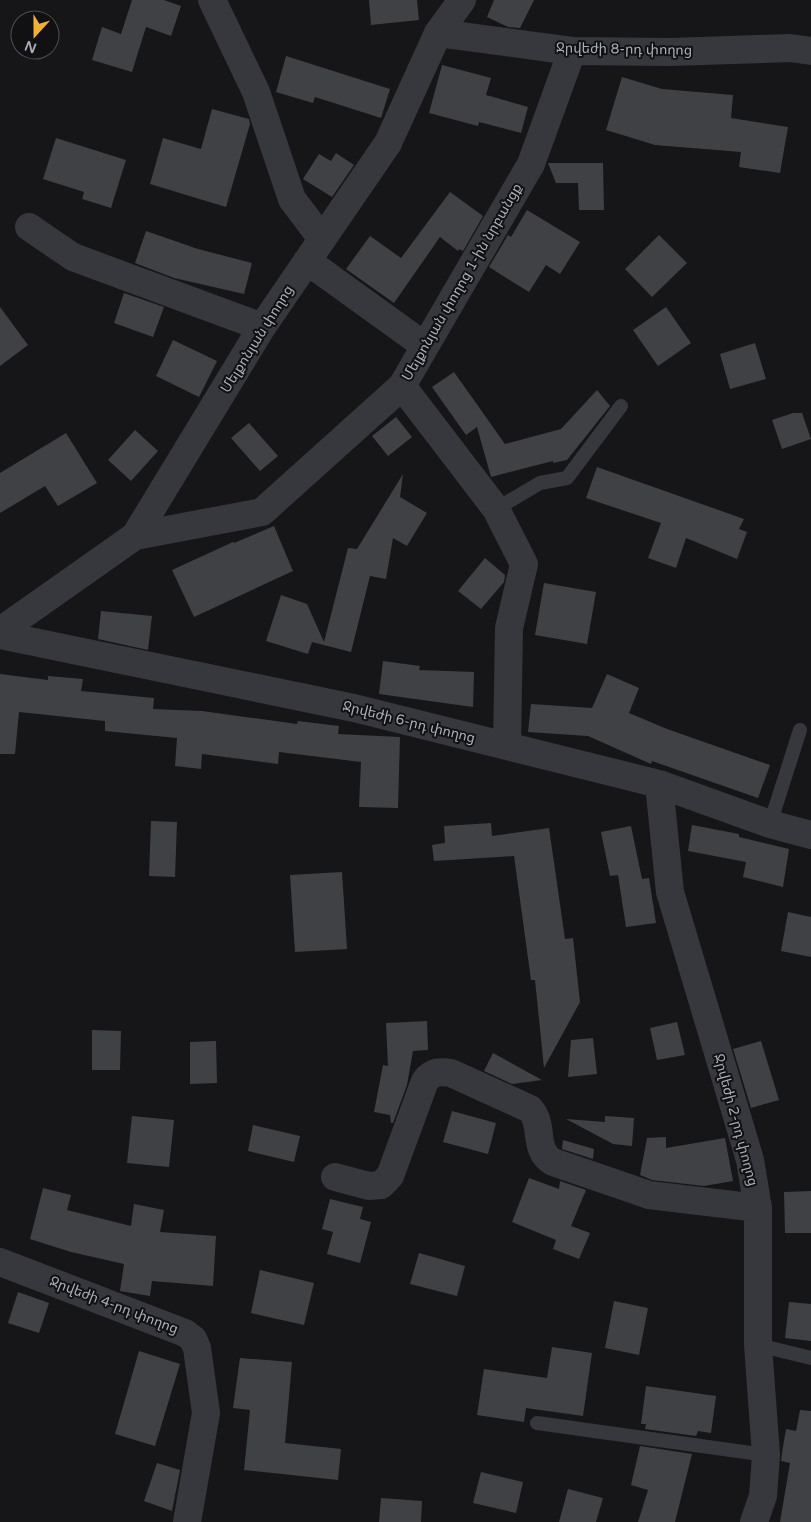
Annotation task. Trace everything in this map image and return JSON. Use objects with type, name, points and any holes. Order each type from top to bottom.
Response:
[{"type":"street","points":[[212,0],[256,92],[292,199],[322,239]]},
{"type":"street","name":"Մելքոնյան փողոց","points":[[0,633],[135,536],[262,327],[388,143],[438,33],[462,0]]},
{"type":"street","name":"Ջրվեժի 8-րդ փողոց","points":[[438,33],[572,51],[670,52],[790,48],[811,51]]},
{"type":"street","name":"Մելքոնյան փողոց 1-ին նրբանցք","points":[[135,536],[262,512],[402,386],[531,164],[572,51]]},
{"type":"street","points":[[29,228],[74,257],[262,327]]},
{"type":"street","points":[[307,261],[425,346]]},
{"type":"street","points":[[402,386],[496,509],[524,564],[509,628],[507,746]]},
{"type":"street","name":"Ջրվեժի 6-րդ փողոց","points":[[0,633],[354,708],[507,746],[659,784],[770,824],[811,835]]},
{"type":"street","name":"Ջրվեժի 2-րդ փողոց","points":[[659,784],[670,892],[750,1160],[758,1208],[758,1345],[766,1455],[763,1496],[754,1522]]},
{"type":"street","points":[[335,1177],[369,1186],[381,1185],[390,1176],[424,1082],[430,1074],[441,1072],[451,1073],[530,1109],[537,1119],[541,1150],[546,1158],[553,1162],[649,1195],[758,1208]]},
{"type":"street","name":"Ջրվեժի 4-րդ փողոց","points":[[0,1262],[185,1333],[193,1339],[197,1348],[206,1413],[187,1522]]},
{"type":"lane","points":[[496,509],[540,483],[567,478],[621,406]]},
{"type":"lane","points":[[770,824],[800,730]]},
{"type":"lane","points":[[758,1345],[811,1358]]},
{"type":"lane","points":[[537,1423],[766,1455]]},
{"type":"building","points":[[132,0],[164,0],[181,6],[171,36],[146,27],[132,72],[92,60],[102,27],[121,34]]},
{"type":"building","points":[[369,0],[417,0],[419,20],[371,25]]},
{"type":"building","points":[[494,0],[534,0],[520,28],[508,27],[487,17]]},
{"type":"building","points":[[286,56],[390,89],[381,118],[315,97],[313,103],[276,92]]},
{"type":"building","points":[[442,65],[491,78],[486,95],[528,107],[521,133],[479,122],[478,126],[429,113]]},
{"type":"building","points":[[622,77],[662,89],[733,95],[731,118],[788,127],[780,173],[739,167],[741,152],[655,145],[606,130]]},
{"type":"building","points":[[212,109],[249,119],[250,124],[226,207],[150,184],[163,138],[201,149]]},
{"type":"building","points":[[56,138],[126,160],[111,208],[82,199],[84,192],[43,179]]},
{"type":"building","points":[[336,153],[354,165],[332,197],[303,179],[319,154],[331,161]]},
{"type":"building","points":[[548,163],[603,163],[604,210],[579,210],[578,183],[556,183]]},
{"type":"building","points":[[450,192],[483,216],[463,251],[459,249],[458,251],[440,237],[394,303],[346,269],[370,236],[401,258]]},
{"type":"building","points":[[527,210],[580,242],[560,274],[546,265],[529,292],[489,267],[508,235],[511,237]]},
{"type":"building","points":[[146,231],[198,249],[252,263],[244,294],[174,278],[135,263]]},
{"type":"building","points":[[659,235],[687,263],[652,297],[625,269]]},
{"type":"building","points":[[124,293],[164,307],[153,337],[114,323]]},
{"type":"building","points":[[0,307],[28,345],[0,366]]},
{"type":"building","points":[[666,307],[691,343],[658,366],[633,330]]},
{"type":"building","points":[[173,340],[217,361],[199,397],[156,376]]},
{"type":"building","points":[[755,343],[766,379],[730,389],[720,354]]},
{"type":"building","points":[[454,372],[505,444],[561,429],[597,390],[610,406],[567,460],[553,463],[553,461],[491,477],[477,427],[466,435],[432,387]]},
{"type":"building","points":[[793,413],[802,413],[811,439],[782,449],[772,420]]},
{"type":"building","points":[[396,417],[412,437],[388,456],[372,436]]},
{"type":"building","points":[[249,423],[278,456],[260,471],[231,438]]},
{"type":"building","points":[[135,430],[158,451],[131,481],[108,460]]},
{"type":"building","points":[[66,433],[97,483],[58,506],[45,486],[0,513],[0,473]]},
{"type":"building","points":[[597,467],[744,519],[739,529],[747,532],[737,559],[686,538],[676,568],[648,558],[661,523],[586,498]]},
{"type":"building","points":[[403,474],[400,497],[427,513],[407,546],[393,538],[386,579],[370,576],[351,652],[312,642],[308,654],[266,641],[281,595],[307,604],[324,642],[348,548],[357,549]]},
{"type":"building","points":[[274,526],[293,571],[194,617],[172,570],[233,542]]},
{"type":"building","points":[[485,558],[505,575],[504,582],[481,609],[458,591]]},
{"type":"building","points":[[544,583],[596,592],[587,644],[535,635]]},
{"type":"building","points":[[101,611],[152,616],[148,650],[98,639]]},
{"type":"building","points":[[383,661],[420,666],[419,670],[474,672],[473,707],[379,694]]},
{"type":"building","points":[[0,674],[48,680],[48,676],[83,679],[81,691],[154,698],[153,709],[202,711],[297,724],[298,721],[339,726],[338,734],[400,737],[398,808],[359,807],[361,762],[279,752],[278,764],[202,754],[201,769],[175,766],[177,738],[105,731],[105,721],[19,712],[15,754],[0,754]]},
{"type":"building","points":[[607,674],[639,688],[629,713],[667,729],[770,765],[758,798],[652,761],[651,764],[588,736],[528,732],[531,704],[592,708]]},
{"type":"building","points":[[151,821],[177,822],[175,877],[149,876]]},
{"type":"building","points":[[491,823],[492,836],[549,828],[565,939],[573,938],[580,1002],[544,1068],[535,980],[531,980],[514,856],[434,861],[432,845],[445,843],[444,826]]},
{"type":"building","points":[[692,825],[739,834],[739,837],[789,849],[783,887],[743,877],[746,862],[688,851]]},
{"type":"building","points":[[631,826],[642,879],[649,878],[656,923],[626,927],[618,875],[610,876],[601,832]]},
{"type":"building","points":[[342,872],[347,949],[295,952],[290,875]]},
{"type":"building","points":[[788,912],[811,917],[811,957],[781,951]]},
{"type":"building","points":[[427,1021],[428,1050],[413,1051],[407,1085],[393,1123],[391,1123],[390,1115],[374,1112],[383,1065],[388,1066],[386,1023]]},
{"type":"building","points":[[677,1022],[685,1055],[657,1060],[650,1028]]},
{"type":"building","points":[[92,1030],[121,1031],[120,1070],[92,1070]]},
{"type":"building","points":[[593,1038],[597,1074],[568,1077],[571,1040]]},
{"type":"building","points":[[216,1041],[217,1083],[190,1084],[190,1042]]},
{"type":"building","points":[[761,1041],[779,1100],[751,1108],[733,1049]]},
{"type":"building","points":[[493,1053],[542,1080],[512,1084],[484,1071]]},
{"type":"building","points":[[452,1111],[496,1123],[488,1154],[443,1142]]},
{"type":"building","points":[[132,1116],[174,1120],[169,1167],[127,1163]]},
{"type":"building","points":[[605,1116],[634,1118],[632,1146],[613,1144],[566,1119],[605,1122]]},
{"type":"building","points":[[253,1125],[300,1136],[294,1162],[248,1151]]},
{"type":"building","points":[[666,1137],[666,1148],[725,1138],[733,1181],[704,1186],[652,1180],[640,1175],[647,1138]]},
{"type":"building","points":[[563,1140],[594,1149],[593,1159],[562,1149]]},
{"type":"building","points":[[529,1178],[559,1189],[560,1181],[586,1190],[571,1226],[590,1233],[579,1259],[553,1249],[556,1240],[512,1222]]},
{"type":"building","points":[[43,1188],[71,1195],[67,1210],[131,1226],[134,1204],[164,1210],[160,1232],[216,1236],[213,1286],[152,1281],[150,1296],[120,1291],[124,1264],[71,1252],[30,1239]]},
{"type":"building","points":[[811,1191],[811,1233],[785,1233],[784,1192]]},
{"type":"building","points":[[330,1199],[363,1207],[360,1219],[371,1222],[360,1263],[327,1254],[333,1232],[322,1229]]},
{"type":"building","points":[[419,1253],[465,1266],[457,1296],[410,1284]]},
{"type":"building","points":[[260,1270],[314,1283],[304,1325],[251,1313]]},
{"type":"building","points":[[18,1292],[49,1303],[39,1333],[8,1323]]},
{"type":"building","points":[[614,1301],[648,1308],[639,1355],[605,1348]]},
{"type":"building","points":[[789,1302],[811,1304],[811,1341],[785,1338]]},
{"type":"building","points":[[552,1347],[592,1353],[583,1416],[526,1408],[524,1422],[477,1415],[484,1369],[547,1378]]},
{"type":"building","points":[[139,1351],[180,1364],[155,1446],[115,1434]]},
{"type":"building","points":[[240,1358],[292,1362],[285,1443],[341,1449],[338,1480],[244,1470],[250,1410],[233,1408]]},
{"type":"building","points":[[646,1386],[716,1396],[711,1433],[698,1431],[696,1436],[645,1429],[646,1424],[641,1424]]},
{"type":"building","points":[[800,1410],[811,1411],[811,1522],[780,1522],[790,1463],[781,1461],[786,1429],[796,1431]]},
{"type":"building","points":[[640,1446],[692,1454],[675,1522],[638,1522],[648,1490],[631,1485]]},
{"type":"building","points":[[157,1463],[180,1470],[172,1511],[144,1501]]},
{"type":"building","points":[[481,1472],[523,1482],[516,1513],[473,1503]]},
{"type":"building","points":[[568,1489],[603,1498],[596,1522],[559,1522]]},
{"type":"building","points":[[381,1498],[422,1501],[421,1522],[379,1522]]}]
